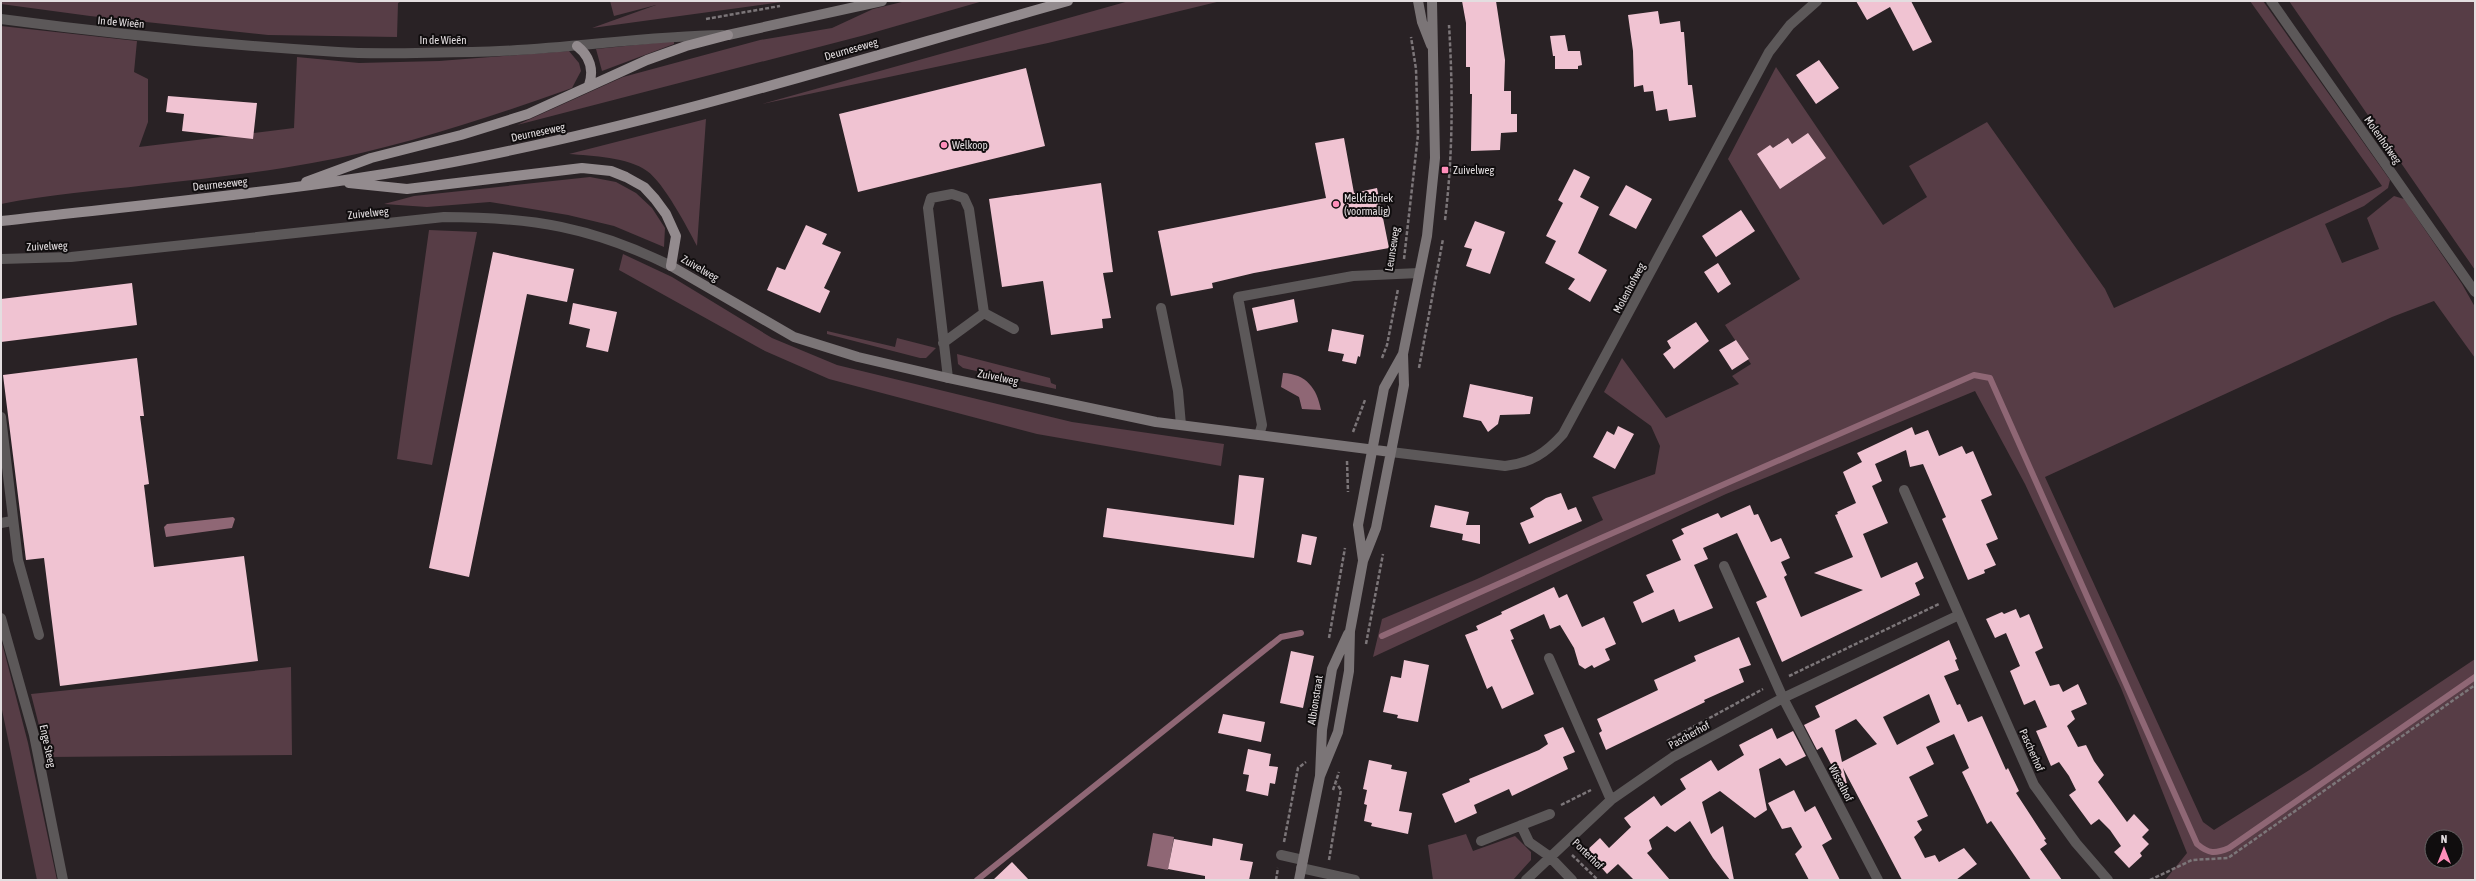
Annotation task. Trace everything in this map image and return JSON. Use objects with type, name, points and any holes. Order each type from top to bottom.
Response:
[{"type":"main road","name":"In de Wieën","points":[[728,35],[882,1]]},
{"type":"main road","name":"Deurneseweg","points":[[1,221],[335,182],[472,158],[658,116],[1068,1]]},
{"type":"main road","points":[[1418,1],[1422,22],[1433,51]]},
{"type":"main road","points":[[1391,452],[1404,385],[1403,354],[1427,236],[1435,158],[1432,1]]},
{"type":"main road","points":[[287,188],[371,158],[461,135],[528,114],[677,48],[728,35]]},
{"type":"main road","points":[[577,46],[586,55],[591,67],[589,86]]},
{"type":"main road","points":[[335,182],[407,188],[582,168],[611,171],[644,187],[666,214],[676,236],[671,266]]},
{"type":"main road","name":"Zuivelweg","points":[[671,266],[794,337],[858,357],[948,378],[1181,425],[1391,452]]},
{"type":"main road","points":[[1372,450],[1386,382],[1403,354]]},
{"type":"main road","name":"Albionstraat","points":[[1363,561],[1358,525],[1372,450]]},
{"type":"main road","name":"Albionstraat","points":[[1320,776],[1338,732],[1349,671],[1350,631],[1363,561],[1376,528],[1391,452]]},
{"type":"main road","name":"Albionstraat","points":[[1299,880],[1320,776],[1322,730],[1332,669],[1350,631]]},
{"type":"street","name":"Molenhofweg","points":[[1391,452],[1505,466],[1521,464],[1536,458],[1563,434],[1769,52],[1790,25],[1817,1]]},
{"type":"street","name":"Molenhofweg","points":[[2270,1],[2475,292]]},
{"type":"street","name":"In de Wieën","points":[[1,19],[98,32],[339,52],[475,52],[577,46],[681,35],[728,35]]},
{"type":"street","points":[[948,378],[928,208],[931,198],[952,194],[964,198],[969,209],[984,313]]},
{"type":"street","name":"Zuivelweg","points":[[1,260],[71,257],[444,217],[494,217],[565,226],[608,239],[671,266]]},
{"type":"street","points":[[1259,435],[1262,426],[1238,297],[1353,276],[1419,273]]},
{"type":"street","points":[[1161,308],[1178,392],[1181,425]]},
{"type":"street","points":[[944,343],[984,313]]},
{"type":"street","points":[[984,313],[1014,329]]},
{"type":"street","points":[[1,417],[12,521],[18,560],[39,635]]},
{"type":"street","name":"Pascherhof","points":[[1904,490],[2034,785],[2076,843],[2108,880]]},
{"type":"street","points":[[1,523],[12,521]]},
{"type":"street","points":[[1724,566],[1783,698]]},
{"type":"street","name":"Pascherhof","points":[[1526,880],[1549,856],[1611,800],[1673,757],[1783,698],[1959,615]]},
{"type":"street","name":"Enge Steeg","points":[[1,618],[34,735],[63,880]]},
{"type":"street","points":[[1549,658],[1611,800]]},
{"type":"street","name":"Wisselhof","points":[[1783,698],[1878,880]]},
{"type":"street","points":[[1481,841],[1550,814]]},
{"type":"street","points":[[1521,826],[1529,842],[1549,856],[1572,880]]},
{"type":"street","points":[[1281,855],[1327,874],[1355,880]]},
{"type":"path","name":"Leunseweg","points":[[1379,365],[1387,345],[1406,249],[1418,135],[1416,69],[1410,32]]},
{"type":"path","points":[[1349,498],[1347,472],[1349,447],[1366,398]]},
{"type":"path","points":[[2150,880],[2192,860],[2228,858],[2475,685]]},
{"type":"path","points":[[1276,880],[1298,768],[1306,762]]},
{"type":"path","points":[[1327,874],[1342,790],[1336,784]]},
{"type":"path","name":"Porterhof","points":[[1562,845],[1598,880]]},
{"type":"shaded area","points":[[1,1],[402,1],[398,3],[397,37],[268,35],[90,16],[1,4]]},
{"type":"shaded area","points":[[610,1],[789,1],[592,28],[656,5],[614,16]]},
{"type":"shaded area","points":[[906,1],[983,1],[865,35],[517,125],[623,77],[760,40],[832,28],[873,9]]},
{"type":"shaded area","points":[[1129,1],[1221,1],[1048,43],[762,104]]},
{"type":"shaded area","points":[[2250,1],[2263,1],[2390,180],[2388,188],[2364,206],[2325,224],[2342,263],[2379,249],[2367,218],[2394,196],[2404,199],[2462,284],[2475,307],[2475,358],[2434,301],[2392,317],[2045,477],[2203,822],[2214,830],[2311,769],[2475,659],[2475,880],[2165,880],[2187,853],[2121,688],[2025,484],[1975,391],[1726,494],[1373,657],[1382,619],[1477,579],[1603,520],[1592,497],[1655,474],[1660,446],[1651,426],[1604,392],[1622,358],[1666,418],[1739,384],[1732,376],[1751,364],[1725,325],[1800,279],[1728,159],[1776,67],[1883,225],[1927,197],[1909,166],[1987,122],[2105,289],[2114,308],[2382,186]]},
{"type":"shaded area","points":[[2289,1],[2475,1],[2475,270]]},
{"type":"shaded area","points":[[1,26],[137,41],[134,72],[148,79],[148,122],[139,147],[294,128],[297,57],[359,63],[439,61],[569,51],[579,63],[581,71],[572,88],[444,131],[378,149],[292,167],[251,173],[56,195],[1,204]]},
{"type":"shaded area","points":[[674,41],[674,44],[602,71],[596,49]]},
{"type":"shaded area","points":[[706,119],[697,246],[668,195],[654,177],[647,171],[639,166],[620,160],[569,154]]},
{"type":"shaded area","points":[[590,177],[616,182],[636,193],[652,208],[665,228],[664,247],[614,226],[568,215],[490,202],[427,207],[384,204],[414,196]]},
{"type":"shaded area","points":[[429,230],[477,232],[432,465],[397,459]]},
{"type":"shaded area","points":[[623,254],[672,277],[772,338],[837,365],[1072,422],[1224,444],[1221,466],[1037,434],[829,379],[765,351],[619,270]]},
{"type":"shaded area","points":[[827,331],[895,347],[897,338],[936,348],[926,358],[920,358],[827,334]]},
{"type":"shaded area","points":[[957,354],[1050,378],[1051,383],[1056,385],[1056,389],[963,368],[958,364]]},
{"type":"shaded area","points":[[1283,373],[1298,376],[1304,379],[1317,395],[1321,410],[1302,409],[1299,397],[1281,387]]},
{"type":"shaded area","points":[[233,517],[235,519],[232,528],[166,537],[164,527],[167,524]]},
{"type":"shaded area","points":[[1,639],[28,743],[57,880],[37,880],[1,705]]},
{"type":"shaded area","points":[[291,667],[292,755],[47,757],[31,694]]},
{"type":"shaded area","points":[[1153,833],[1174,837],[1168,870],[1147,866]]},
{"type":"shaded area","points":[[1466,834],[1473,851],[1515,836],[1531,852],[1531,860],[1513,880],[1433,880],[1428,845]]},
{"type":"building","points":[[1462,1],[1496,1],[1505,60],[1504,91],[1511,91],[1511,114],[1517,114],[1517,132],[1501,133],[1500,150],[1471,151],[1472,94],[1470,94],[1470,67],[1466,67],[1466,23]]},
{"type":"building","points":[[1856,1],[1911,1],[1932,42],[1913,51],[1890,7],[1867,20]]},
{"type":"building","points":[[1658,11],[1660,24],[1680,21],[1681,32],[1684,32],[1688,85],[1692,85],[1696,117],[1669,121],[1667,109],[1656,111],[1653,91],[1644,92],[1643,85],[1634,87],[1633,51],[1628,15]]},
{"type":"building","points":[[1565,35],[1568,51],[1580,51],[1582,65],[1578,66],[1578,69],[1555,69],[1555,56],[1553,56],[1550,36]]},
{"type":"building","points":[[1819,60],[1839,88],[1816,104],[1796,75]]},
{"type":"building","points":[[1026,68],[1045,146],[858,192],[839,114]]},
{"type":"building","points":[[168,96],[257,103],[253,139],[182,131],[184,114],[166,112]]},
{"type":"building","points":[[1808,133],[1826,158],[1780,189],[1757,154],[1770,145],[1773,148],[1788,138],[1792,144]]},
{"type":"building","name":"Melkfabriek (voormalig)","points":[[1344,138],[1354,193],[1377,188],[1389,248],[1254,273],[1212,283],[1213,288],[1171,296],[1158,231],[1326,198],[1315,143]]},
{"type":"building","points":[[1574,169],[1590,177],[1580,197],[1599,207],[1578,253],[1607,270],[1590,302],[1568,289],[1575,279],[1545,263],[1556,241],[1546,236],[1563,203],[1558,200]]},
{"type":"building","points":[[1101,183],[1113,272],[1103,273],[1111,318],[1102,319],[1103,328],[1051,335],[1043,281],[1002,287],[989,199]]},
{"type":"building","points":[[1626,185],[1652,199],[1636,229],[1609,215]]},
{"type":"building","points":[[1741,210],[1755,231],[1716,257],[1702,236]]},
{"type":"building","points":[[1475,221],[1505,232],[1490,274],[1466,266],[1472,249],[1464,247]]},
{"type":"building","points":[[806,225],[827,234],[822,244],[841,252],[824,288],[830,291],[820,313],[767,290],[777,267],[785,270]]},
{"type":"building","points":[[493,252],[574,269],[567,302],[527,294],[469,577],[429,568]]},
{"type":"building","points":[[1718,263],[1731,284],[1718,293],[1704,272]]},
{"type":"building","points":[[132,283],[137,325],[1,342],[1,299]]},
{"type":"building","points":[[1294,299],[1298,322],[1257,331],[1252,308]]},
{"type":"building","points":[[573,303],[617,312],[608,352],[586,347],[590,329],[569,324]]},
{"type":"building","points":[[1696,322],[1709,341],[1674,369],[1663,354],[1671,348],[1667,341]]},
{"type":"building","points":[[1332,329],[1364,335],[1360,357],[1358,356],[1356,364],[1342,361],[1344,354],[1328,351]]},
{"type":"building","points":[[1736,340],[1749,359],[1732,370],[1719,350]]},
{"type":"building","points":[[137,358],[144,416],[140,416],[149,484],[144,485],[154,567],[244,556],[258,661],[60,686],[44,558],[26,560],[3,375]]},
{"type":"building","points":[[1470,384],[1533,397],[1530,414],[1500,415],[1498,424],[1488,432],[1481,421],[1463,417]]},
{"type":"building","points":[[1618,426],[1634,434],[1615,469],[1593,457],[1607,431],[1614,435]]},
{"type":"building","points":[[1912,427],[1915,435],[1928,430],[1939,456],[1962,446],[1966,454],[1973,451],[1992,495],[1981,500],[1998,539],[1986,544],[1996,565],[1984,570],[1985,573],[1968,580],[1942,519],[1946,517],[1923,464],[1910,467],[1906,450],[1875,464],[1882,481],[1872,486],[1888,523],[1863,534],[1881,578],[1917,562],[1924,578],[1915,583],[1920,595],[1782,662],[1756,602],[1767,597],[1737,533],[1703,548],[1708,559],[1694,565],[1713,608],[1679,622],[1674,609],[1642,623],[1633,602],[1654,592],[1646,575],[1681,560],[1672,540],[1684,534],[1681,529],[1718,513],[1721,518],[1750,505],[1754,515],[1758,514],[1771,542],[1781,538],[1790,558],[1781,562],[1787,575],[1784,577],[1801,617],[1863,590],[1814,573],[1853,557],[1835,515],[1838,514],[1837,512],[1856,503],[1843,472],[1862,462],[1857,453]]},
{"type":"building","points":[[1239,475],[1264,478],[1254,558],[1103,537],[1107,508],[1234,525]]},
{"type":"building","points":[[1561,493],[1568,510],[1576,507],[1582,521],[1529,544],[1520,523],[1534,517],[1530,508],[1546,498]]},
{"type":"building","points":[[1435,505],[1469,512],[1466,525],[1480,525],[1480,544],[1462,540],[1463,534],[1430,527]]},
{"type":"building","points":[[1302,534],[1317,537],[1311,565],[1297,562]]},
{"type":"building","points":[[1554,587],[1559,598],[1567,594],[1582,627],[1604,617],[1616,644],[1605,649],[1610,660],[1594,668],[1592,665],[1585,669],[1579,665],[1574,648],[1560,625],[1550,629],[1544,614],[1510,630],[1514,639],[1511,640],[1534,694],[1502,709],[1492,686],[1487,689],[1465,635],[1478,630],[1476,626],[1502,614],[1501,612]]},
{"type":"building","points":[[2016,609],[2020,618],[2029,614],[2043,648],[2035,652],[2050,686],[2059,684],[2063,692],[2078,684],[2087,704],[2071,711],[2075,719],[2067,726],[2078,747],[2086,745],[2094,761],[2104,775],[2098,782],[2127,822],[2134,814],[2149,830],[2142,837],[2149,844],[2140,853],[2142,856],[2129,868],[2114,852],[2121,846],[2110,830],[2099,819],[2091,825],[2069,795],[2076,790],[2069,776],[2059,762],[2051,766],[2036,731],[2047,727],[2035,700],[2024,705],[2010,671],[2020,666],[2006,633],[1995,638],[1986,619],[2002,612],[2004,614]]},
{"type":"building","points":[[1739,637],[1751,665],[1739,669],[1744,682],[1704,700],[1705,702],[1606,750],[1599,733],[1602,731],[1597,719],[1658,690],[1654,680],[1696,661],[1694,656]]},
{"type":"building","points":[[1949,640],[1957,659],[1955,660],[1959,670],[1944,676],[1957,705],[1960,704],[1968,722],[1982,716],[2006,770],[2008,768],[2019,791],[2016,793],[2046,839],[2044,840],[2047,844],[2040,849],[2062,880],[2031,880],[1991,821],[1987,824],[1962,772],[1969,768],[1954,734],[1926,747],[1934,764],[1909,777],[1928,816],[1917,821],[1922,830],[1914,837],[1925,858],[1935,855],[1939,862],[1964,848],[1977,864],[1956,880],[1902,880],[1843,768],[1847,784],[1842,785],[1822,747],[1817,750],[1804,725],[1820,717],[1815,706]],"holes":[[[1929,694],[1940,722],[1897,745],[1883,717]],[[1856,719],[1877,744],[1842,762],[1835,730]]]},
{"type":"building","points":[[1291,651],[1314,656],[1303,708],[1280,703]]},
{"type":"building","points":[[1404,660],[1429,665],[1418,722],[1397,718],[1398,715],[1383,712],[1391,676],[1401,678]]},
{"type":"building","points":[[1223,714],[1265,722],[1261,742],[1218,733]]},
{"type":"building","points":[[1563,727],[1575,752],[1563,757],[1568,769],[1512,796],[1509,789],[1474,805],[1477,813],[1455,823],[1442,794],[1470,782],[1469,779],[1539,750],[1548,744],[1544,735]]},
{"type":"building","points":[[1772,728],[1777,739],[1793,731],[1806,756],[1786,766],[1780,758],[1759,769],[1767,810],[1755,818],[1720,791],[1702,802],[1711,834],[1723,826],[1734,880],[1730,880],[1713,858],[1690,821],[1675,832],[1667,826],[1649,840],[1652,849],[1647,853],[1670,880],[1634,880],[1618,864],[1607,874],[1600,866],[1598,868],[1584,853],[1600,838],[1609,848],[1631,827],[1624,818],[1654,796],[1661,806],[1686,789],[1680,779],[1711,760],[1718,771],[1744,755],[1739,745]]},
{"type":"building","points":[[1248,749],[1271,754],[1269,766],[1278,767],[1275,784],[1270,783],[1268,796],[1246,791],[1249,775],[1243,774]]},
{"type":"building","points":[[1369,760],[1392,765],[1391,769],[1407,772],[1399,811],[1412,813],[1408,834],[1371,826],[1372,823],[1364,821],[1367,805],[1364,804],[1367,790],[1363,789]]},
{"type":"building","points":[[1794,790],[1805,812],[1815,806],[1832,839],[1822,845],[1840,880],[1809,880],[1795,854],[1802,847],[1791,827],[1782,829],[1768,803]]},
{"type":"building","points":[[1213,838],[1243,844],[1240,860],[1253,862],[1249,880],[1205,880],[1205,876],[1168,869],[1174,839],[1212,846]]},
{"type":"building","points":[[1012,862],[1029,880],[993,880]]},
{"type":"waterway","points":[[1382,636],[1599,539],[1974,375],[1990,378],[2197,844],[2205,850],[2216,852],[2229,848],[2475,677]]},
{"type":"waterway","points":[[977,880],[1281,637],[1301,633]]},
{"type":"place","name":"Welkoop","points":[[944,145]]},
{"type":"place","name":"Zuivelweg","points":[[1445,170]]},
{"type":"place","name":"Melkfabriek (voormalig)","points":[[1336,204]]}]
